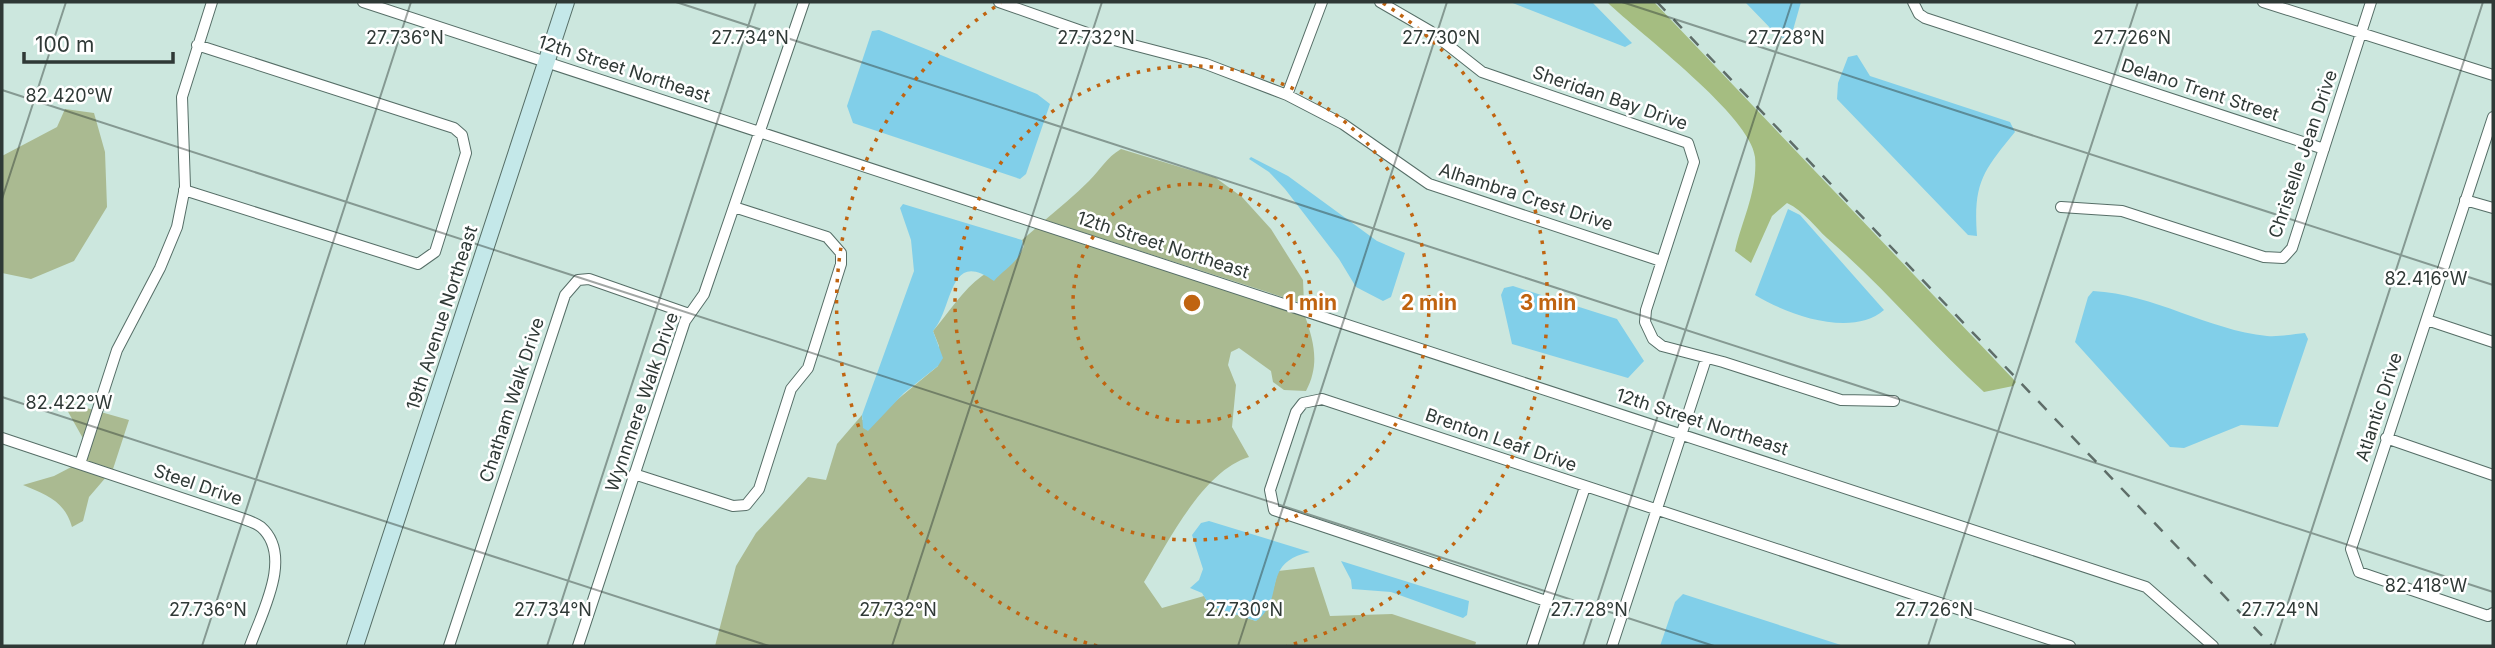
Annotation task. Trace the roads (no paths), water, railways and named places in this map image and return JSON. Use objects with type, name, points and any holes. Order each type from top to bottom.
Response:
[{"type":"street","points":[[80,464],[117,350],[170,245],[184,190],[182,97],[212,2]]},
{"type":"street","name":"12th Street Northeast","points":[[363,2],[2146,587],[2213,646]]},
{"type":"street","name":"19th Avenue Northeast","points":[[355,646],[566,2]]},
{"type":"street","points":[[760,132],[804,2]]},
{"type":"street","name":"Alhambra Crest Drive","points":[[999,2],[1087,33],[1206,64],[1287,95],[1343,124],[1429,184],[1661,261]]},
{"type":"street","points":[[1287,95],[1322,2]]},
{"type":"street","name":"Sheridan Bay Drive","points":[[1380,2],[1430,31],[1482,72],[1677,136],[1688,143],[1694,162],[1661,261],[1645,323],[1653,339],[1662,346],[1723,362],[1841,400],[1894,401]]},
{"type":"street","name":"Delano Trent Street","points":[[1913,2],[1919,14],[1925,18],[2325,149]]},
{"type":"street","points":[[2263,2],[2493,75]]},
{"type":"street","name":"Christelle Jean Drive","points":[[2061,207],[2122,211],[2264,257],[2283,258],[2292,248],[2371,2]]},
{"type":"street","points":[[184,190],[418,264],[435,252],[466,153],[466,143],[454,128],[197,45]]},
{"type":"street","name":"Atlantic Drive","points":[[2493,117],[2351,549],[2359,572],[2488,616],[2493,613]]},
{"type":"street","name":"Wynnmere Walk Drive","points":[[578,646],[689,314],[704,294],[760,132]]},
{"type":"street","points":[[2465,200],[2493,208]]},
{"type":"street","points":[[634,474],[733,506],[746,505],[759,489],[791,389],[808,368],[841,264],[841,253],[827,237],[734,207]]},
{"type":"street","name":"Chatham Walk Drive","points":[[449,646],[565,295],[571,286],[589,279],[689,314]]},
{"type":"street","points":[[2427,320],[2493,342]]},
{"type":"street","points":[[1612,646],[1706,359]]},
{"type":"street","name":"Brenton Leaf Drive","points":[[1546,601],[1273,510],[1270,489],[1296,412],[1303,403],[1322,399],[1656,512],[2070,646]]},
{"type":"street","name":"Steel Drive","points":[[2,438],[241,517],[261,527],[270,540],[275,571],[250,646]]},
{"type":"street","points":[[2386,438],[2493,475]]},
{"type":"street","points":[[1531,646],[1585,487]]},
{"type":"water","points":[[1510,2],[1592,2],[1632,43],[1625,47]]},
{"type":"water","points":[[1745,2],[1801,2],[1791,37],[1787,40],[1777,35]]},
{"type":"water","points":[[879,30],[1037,94],[1050,104],[1026,174],[1020,179],[853,123],[847,106],[872,31]]},
{"type":"water","points":[[1857,55],[1870,76],[2010,122],[2015,132],[1982,179],[1977,203],[1977,236],[1968,235],[1837,99],[1838,83],[1848,57]]},
{"type":"water","points":[[1251,157],[1288,176],[1377,241],[1405,253],[1391,297],[1383,301],[1356,287],[1339,259],[1285,189],[1269,172],[1249,159]]},
{"type":"water","points":[[903,204],[1022,240],[1022,246],[1018,258],[994,281],[979,273],[968,272],[960,276],[933,331],[943,358],[938,366],[904,393],[868,431],[863,428],[862,415],[914,271],[911,240],[900,208]]},
{"type":"water","points":[[1788,209],[1800,215],[1884,310],[1871,318],[1838,323],[1802,316],[1755,295]]},
{"type":"water","points":[[1513,286],[1617,319],[1644,361],[1628,378],[1512,344],[1501,295],[1504,288]]},
{"type":"water","points":[[2093,291],[2138,298],[2245,332],[2272,336],[2305,333],[2308,339],[2278,427],[2241,425],[2184,448],[2170,447],[2075,342],[2088,297]]},
{"type":"water","points":[[1209,521],[1310,552],[1294,557],[1284,564],[1270,602],[1256,621],[1210,606],[1202,593],[1190,588],[1199,580],[1203,569],[1192,535],[1201,523]]},
{"type":"water","points":[[1341,561],[1469,601],[1467,615],[1463,618],[1391,592],[1352,589],[1351,580]]},
{"type":"water","points":[[1683,594],[1844,646],[1660,646],[1675,602]]},
{"type":"railway","points":[[1657,2],[2272,646]]}]
